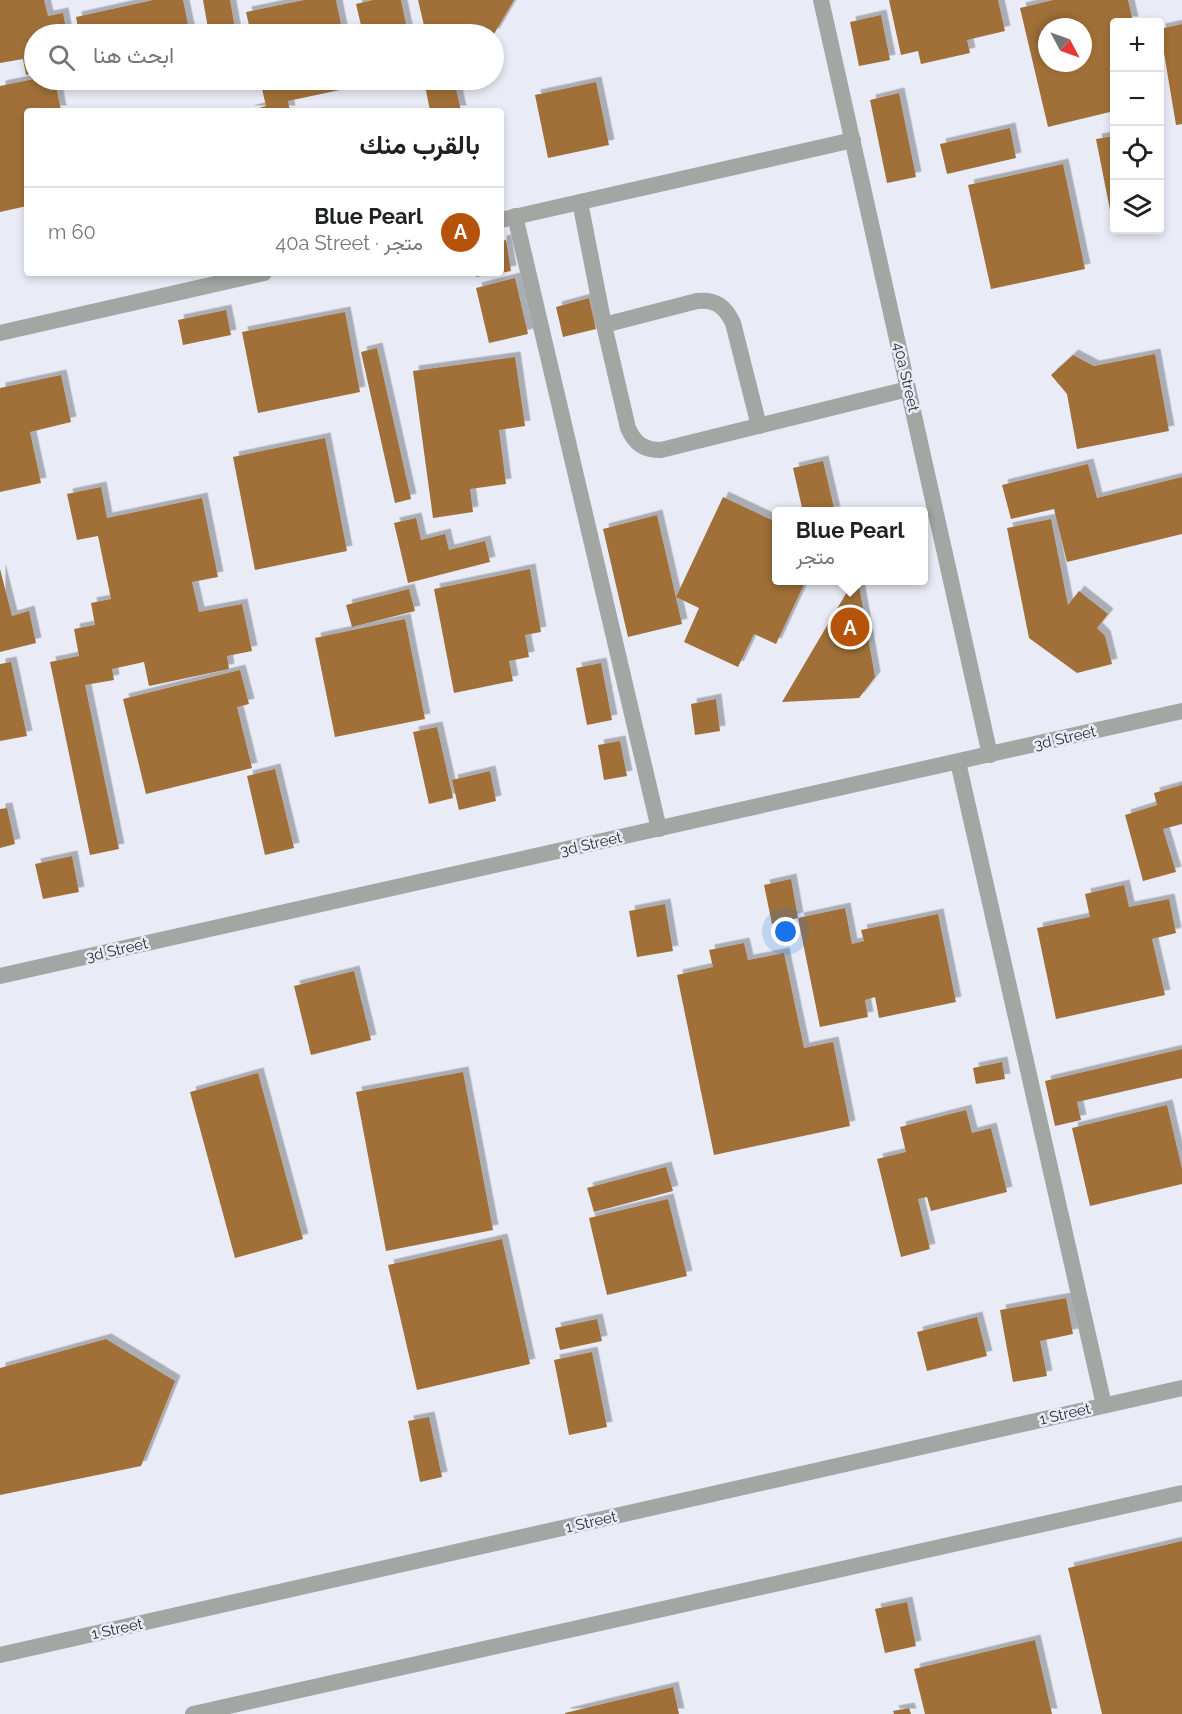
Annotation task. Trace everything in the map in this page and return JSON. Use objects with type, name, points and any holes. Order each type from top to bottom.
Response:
[{"type":"street","name":"40a Street","points":[[821,0],[990,755]]},
{"type":"street","points":[[659,829],[508,218],[853,140]]},
{"type":"street","points":[[580,202],[604,325],[628,428],[632,438],[640,446],[650,450],[661,450],[908,389]]},
{"type":"street","points":[[0,333],[251,276]]},
{"type":"street","points":[[604,325],[697,301],[708,300],[719,304],[728,312],[732,323],[759,426]]},
{"type":"street","name":"3d Street","points":[[0,976],[1182,711]]},
{"type":"street","points":[[958,762],[1104,1405]]},
{"type":"street","name":"1 Street","points":[[0,1654],[1182,1388]]},
{"type":"street","points":[[193,1714],[1182,1493]]},
{"type":"building","points":[[0,0],[44,0],[48,16],[63,13],[65,24],[24,24],[24,64],[23,59],[0,63]]},
{"type":"building","points":[[153,0],[183,0],[188,24],[77,24],[76,17]]},
{"type":"building","points":[[203,0],[230,0],[234,24],[207,24]]},
{"type":"building","points":[[304,0],[336,0],[341,24],[249,24],[246,12]]},
{"type":"building","points":[[373,0],[401,0],[406,24],[361,24],[356,4]]},
{"type":"building","points":[[418,0],[514,0],[500,24],[424,24]]},
{"type":"building","points":[[889,0],[998,0],[1005,31],[967,40],[970,53],[921,64],[918,51],[901,55]]},
{"type":"building","points":[[1053,0],[1128,0],[1132,18],[1110,18],[1110,112],[1048,127],[1020,8]]},
{"type":"building","points":[[881,15],[890,60],[859,66],[850,22]]},
{"type":"building","points":[[1182,24],[1182,124],[1176,125],[1164,53],[1164,28]]},
{"type":"building","points":[[24,81],[24,90],[57,90],[60,108],[24,108],[24,207],[0,212],[0,86]]},
{"type":"building","points":[[596,82],[609,145],[548,158],[535,95]]},
{"type":"building","points":[[262,90],[340,90],[288,101],[289,108],[259,108],[266,106]]},
{"type":"building","points":[[426,90],[456,90],[460,108],[429,108]]},
{"type":"building","points":[[899,93],[916,177],[887,183],[870,100]]},
{"type":"building","points":[[1010,128],[1016,158],[947,174],[940,144]]},
{"type":"building","points":[[1110,137],[1110,210],[1096,139]]},
{"type":"building","points":[[1063,164],[1085,269],[991,289],[968,185]]},
{"type":"building","points":[[504,240],[506,240],[511,271],[504,272]]},
{"type":"building","points":[[515,278],[528,334],[489,343],[476,288]]},
{"type":"building","points":[[589,298],[596,329],[563,337],[556,307]]},
{"type":"building","points":[[226,310],[231,335],[183,345],[178,320]]},
{"type":"building","points":[[345,312],[360,392],[258,413],[242,332]]},
{"type":"building","points":[[377,348],[411,499],[395,503],[361,352]]},
{"type":"building","points":[[1155,354],[1169,431],[1077,449],[1067,394],[1051,375],[1073,355],[1094,366]]},
{"type":"building","points":[[515,357],[525,426],[499,430],[506,484],[470,489],[473,512],[433,518],[413,371]]},
{"type":"building","points":[[61,375],[71,422],[30,432],[41,483],[0,492],[0,388]]},
{"type":"building","points":[[325,438],[347,551],[255,570],[233,457]]},
{"type":"building","points":[[823,461],[834,507],[802,507],[793,468]]},
{"type":"building","points":[[1088,464],[1097,498],[1182,477],[1182,534],[1067,562],[1054,509],[1011,519],[1002,485]]},
{"type":"building","points":[[101,487],[107,518],[202,498],[218,577],[192,582],[199,612],[242,604],[252,651],[227,656],[229,669],[149,686],[144,662],[112,669],[114,680],[85,685],[119,849],[90,855],[50,662],[79,656],[74,629],[95,625],[91,603],[111,599],[98,536],[77,540],[67,494]]},
{"type":"building","points":[[723,497],[772,520],[772,585],[804,585],[776,644],[754,634],[738,667],[684,642],[699,608],[676,597]]},
{"type":"building","points":[[657,515],[682,624],[628,637],[603,529]]},
{"type":"building","points":[[416,518],[421,540],[445,534],[449,550],[485,541],[490,562],[408,583],[394,523]]},
{"type":"building","points":[[1051,519],[1068,605],[1079,591],[1108,614],[1097,628],[1105,636],[1112,664],[1077,673],[1029,638],[1007,528]]},
{"type":"building","points":[[0,569],[12,616],[29,611],[36,643],[0,652]]},
{"type":"building","points":[[530,569],[541,632],[525,635],[529,657],[509,661],[513,681],[454,693],[434,589]]},
{"type":"building","points":[[851,585],[859,585],[875,677],[859,698],[782,702]]},
{"type":"building","points":[[409,589],[415,611],[352,627],[346,605]]},
{"type":"building","points":[[405,619],[425,719],[335,737],[315,638]]},
{"type":"building","points":[[11,662],[27,736],[0,741],[0,664]]},
{"type":"building","points":[[601,663],[612,720],[587,725],[576,668]]},
{"type":"building","points":[[240,670],[249,704],[237,707],[252,768],[146,794],[123,699]]},
{"type":"building","points":[[716,699],[720,731],[695,735],[691,704]]},
{"type":"building","points":[[437,727],[453,798],[429,804],[413,732]]},
{"type":"building","points":[[620,741],[627,776],[604,780],[598,745]]},
{"type":"building","points":[[275,769],[294,848],[265,855],[247,776]]},
{"type":"building","points":[[490,771],[496,801],[459,810],[452,780]]},
{"type":"building","points":[[1182,785],[1182,824],[1163,829],[1176,872],[1143,881],[1125,815],[1157,805],[1154,793]]},
{"type":"building","points":[[7,808],[15,844],[0,848],[0,809]]},
{"type":"building","points":[[72,856],[79,892],[43,899],[35,864]]},
{"type":"building","points":[[791,879],[798,918],[772,924],[764,885]]},
{"type":"building","points":[[1124,885],[1129,907],[1169,899],[1176,933],[1152,939],[1165,995],[1056,1019],[1037,928],[1090,917],[1085,894]]},
{"type":"building","points":[[665,904],[673,951],[637,957],[629,911]]},
{"type":"building","points":[[845,908],[852,944],[864,941],[861,930],[938,914],[956,1002],[879,1018],[875,997],[865,1000],[868,1017],[820,1027],[798,918]]},
{"type":"building","points":[[744,943],[748,960],[784,953],[804,1048],[833,1042],[850,1126],[714,1155],[677,975],[713,967],[709,950]]},
{"type":"building","points":[[354,971],[371,1040],[311,1055],[294,986]]},
{"type":"building","points":[[1182,1049],[1182,1078],[1077,1102],[1081,1120],[1055,1126],[1045,1081]]},
{"type":"building","points":[[1002,1062],[1005,1079],[976,1084],[973,1068]]},
{"type":"building","points":[[463,1072],[493,1230],[386,1251],[356,1092]]},
{"type":"building","points":[[258,1073],[303,1239],[235,1258],[190,1092]]},
{"type":"building","points":[[1167,1105],[1182,1169],[1182,1184],[1090,1206],[1072,1128]]},
{"type":"building","points":[[966,1110],[972,1133],[991,1128],[1007,1192],[931,1211],[927,1197],[918,1199],[930,1249],[901,1257],[877,1159],[906,1152],[900,1127]]},
{"type":"building","points":[[666,1167],[673,1191],[594,1212],[587,1188]]},
{"type":"building","points":[[668,1199],[687,1276],[607,1295],[589,1218]]},
{"type":"building","points":[[502,1239],[530,1364],[417,1390],[388,1265]]},
{"type":"building","points":[[1066,1298],[1073,1334],[1040,1341],[1047,1376],[1013,1382],[1000,1310]]},
{"type":"building","points":[[977,1317],[987,1356],[927,1371],[917,1332]]},
{"type":"building","points":[[597,1319],[602,1341],[560,1350],[555,1328]]},
{"type":"building","points":[[106,1339],[175,1381],[141,1466],[0,1495],[0,1368]]},
{"type":"building","points":[[592,1352],[607,1427],[569,1435],[554,1360]]},
{"type":"building","points":[[429,1417],[442,1477],[420,1482],[408,1421]]},
{"type":"building","points":[[1182,1541],[1182,1714],[1102,1714],[1068,1568]]},
{"type":"building","points":[[907,1602],[916,1646],[885,1653],[875,1609]]},
{"type":"building","points":[[1035,1640],[1052,1714],[925,1714],[914,1669]]},
{"type":"building","points":[[673,1687],[679,1714],[565,1714],[565,1713]]},
{"type":"building","points":[[909,1708],[911,1714],[894,1714],[893,1711]]},
{"type":"place","name":"Blue Pearl","points":[[850,627]]}]
